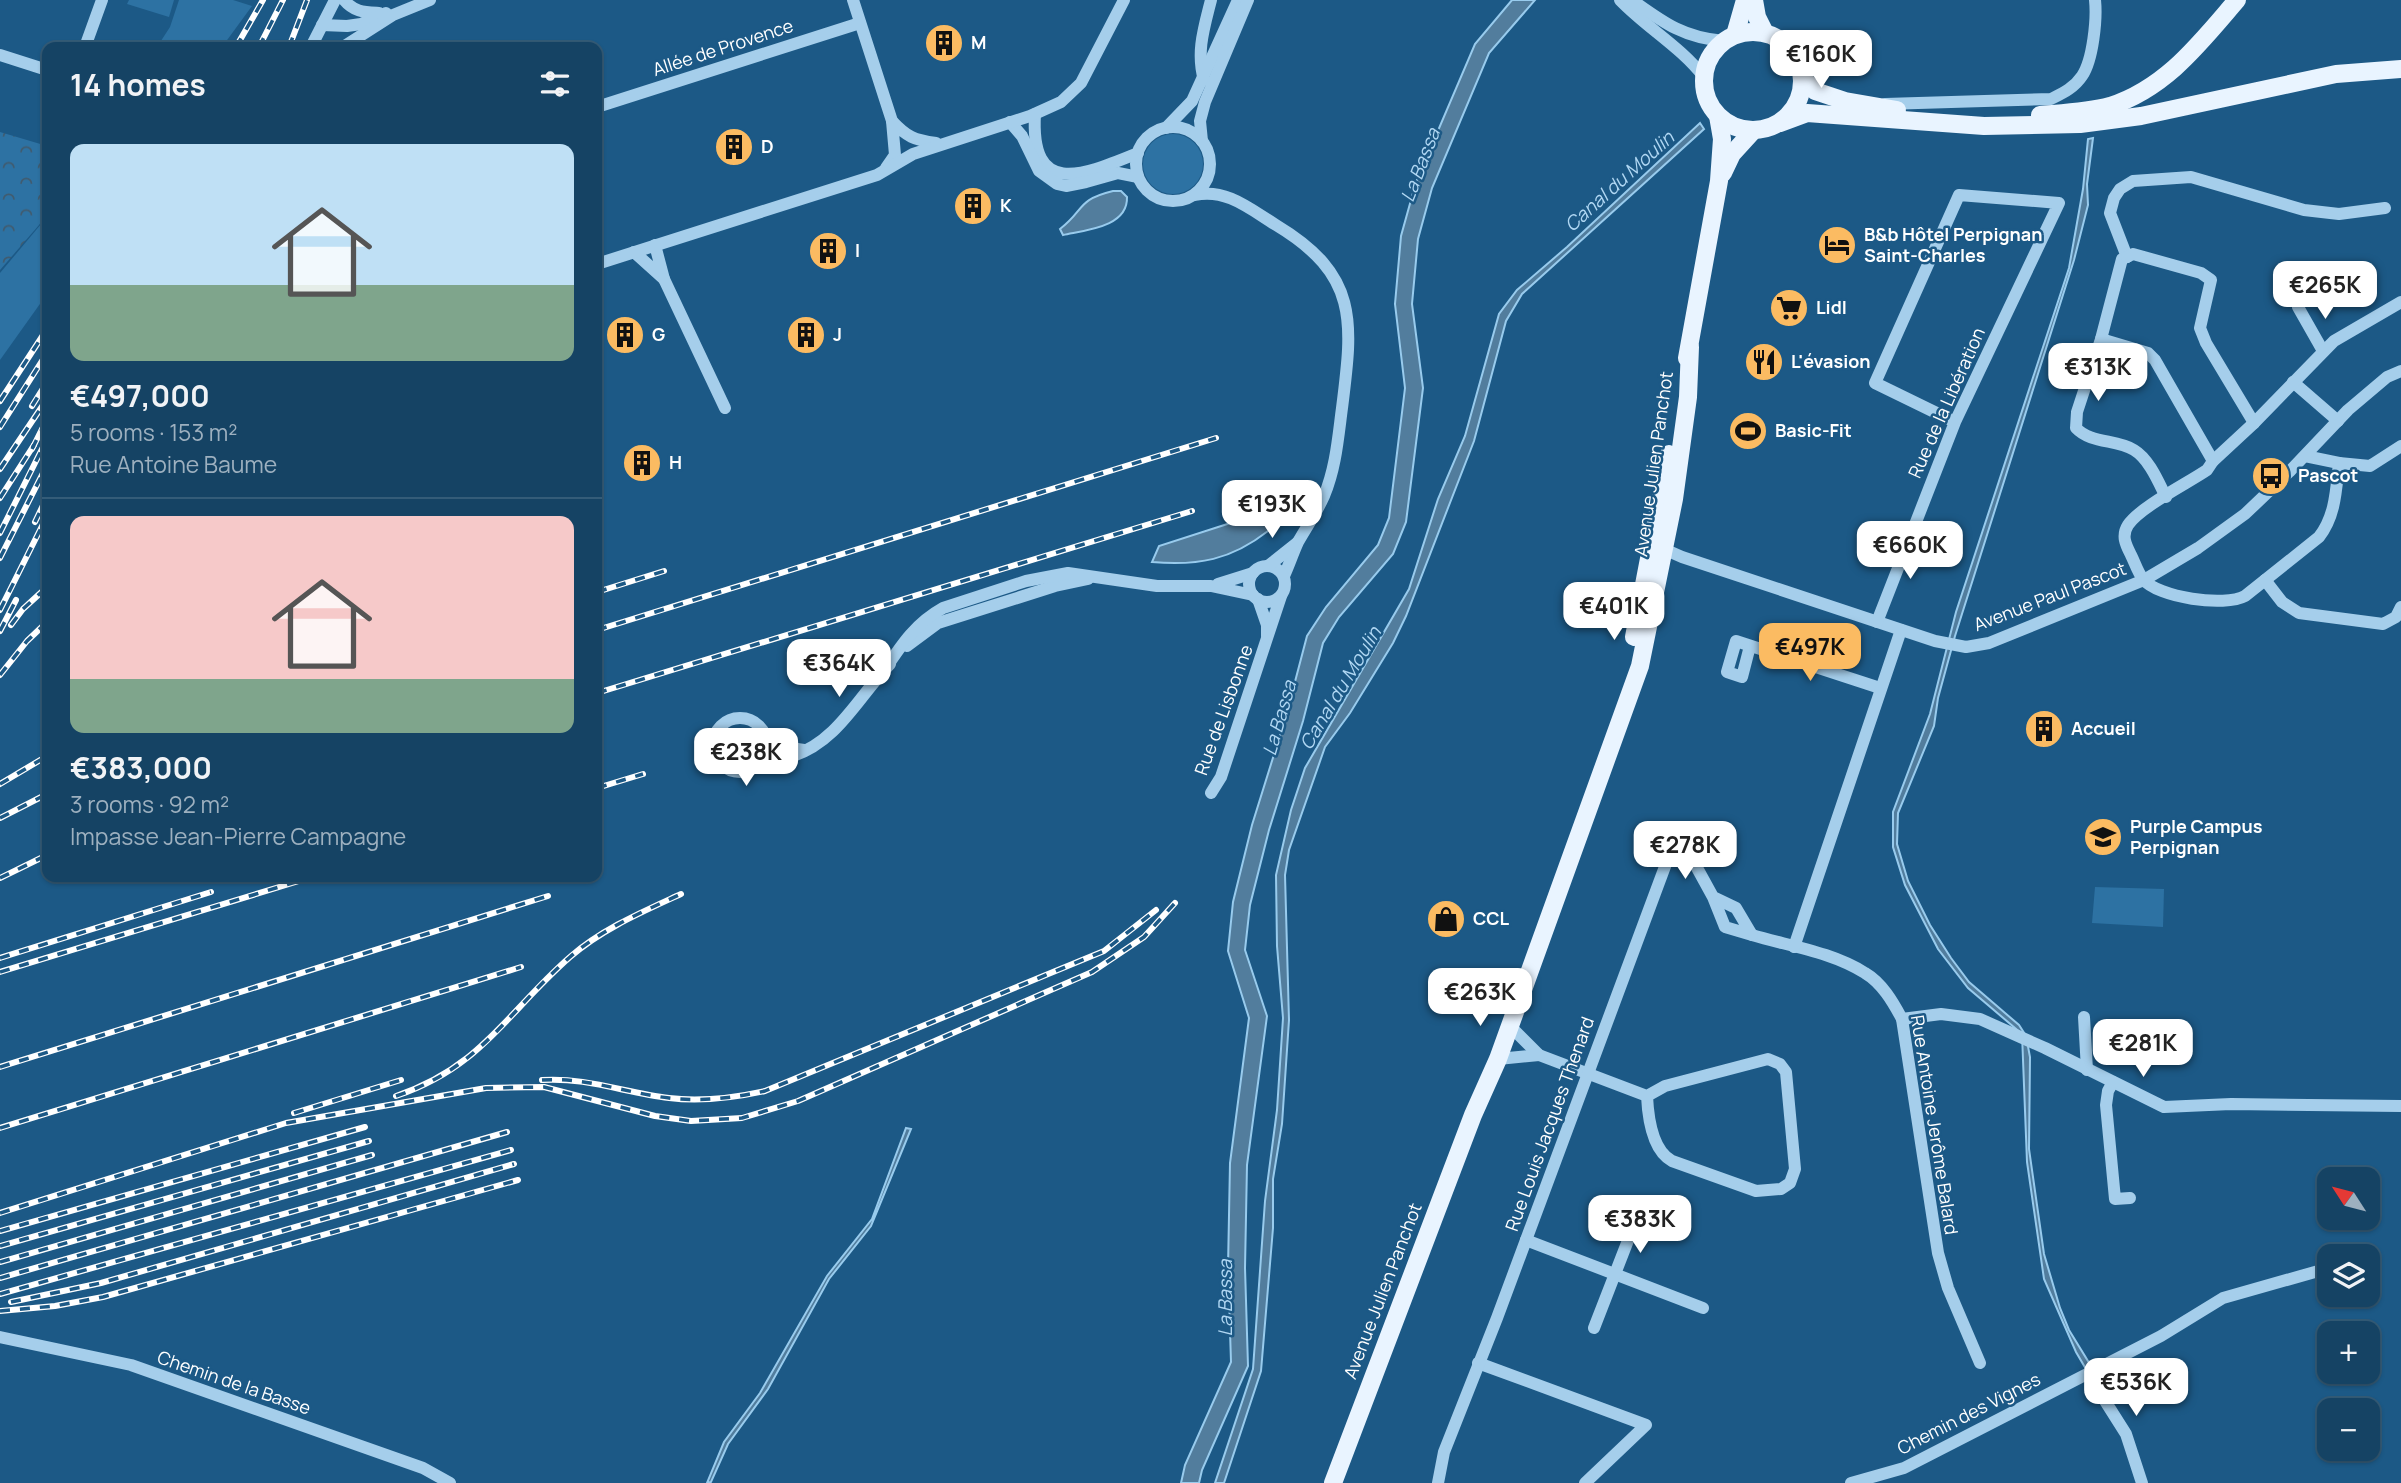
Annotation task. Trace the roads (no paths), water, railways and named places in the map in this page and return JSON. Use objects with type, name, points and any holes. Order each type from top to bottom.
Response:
[{"type":"main road","points":[[1745,0],[1730,38],[1710,57],[1704,77],[1707,98],[1718,116],[1734,127],[1753,131],[1767,129],[1807,113],[1984,126],[2080,124],[2141,116],[2336,74],[2401,69]]},
{"type":"main road","points":[[1754,0],[1757,17],[1765,33]]},
{"type":"main road","points":[[1803,78],[1815,91],[1845,101],[1891,109],[1994,115],[2042,114],[2109,106],[2165,77],[2182,62],[2236,0]]},
{"type":"main road","points":[[1730,38],[1750,32],[1765,33],[1780,39],[1800,63],[1803,78],[1801,96],[1793,111],[1780,123]]},
{"type":"main road","name":"Avenue Julien Panchot","points":[[1333,1483],[1473,1115],[1498,1059],[1610,747],[1658,547],[1719,181],[1722,139],[1718,116]]},
{"type":"main road","name":"Avenue Julien Panchot","points":[[1719,181],[1732,154],[1753,131]]},
{"type":"main road","name":"Avenue Julien Panchot","points":[[1473,1115],[1489,1058],[1509,1007],[1534,960]]},
{"type":"street","points":[[87,42],[102,0]]},
{"type":"street","points":[[314,42],[335,0]]},
{"type":"street","points":[[344,0],[351,8],[361,12],[388,14]]},
{"type":"street","points":[[320,30],[361,24],[430,0]]},
{"type":"street","points":[[853,0],[892,121],[895,155],[890,164],[877,175]]},
{"type":"street","points":[[602,262],[877,175],[913,154],[1035,114],[1061,102],[1081,83],[1124,0]]},
{"type":"street","points":[[1204,80],[1199,63],[1203,29],[1211,0]]},
{"type":"street","points":[[1229,197],[1207,192],[1178,202],[1161,200],[1146,190],[1138,177],[1138,153],[1148,137],[1166,128],[1192,102],[1238,0]]},
{"type":"street","points":[[1202,141],[1200,121],[1205,103],[1248,0]]},
{"type":"street","points":[[1620,0],[1635,16],[1689,58],[1704,77]]},
{"type":"street","points":[[1632,0],[1677,31],[1703,39],[1730,38]]},
{"type":"street","points":[[1871,105],[2051,99],[2068,91],[2083,75],[2092,45],[2095,0]]},
{"type":"street","points":[[350,42],[388,14]]},
{"type":"street","name":"Allée de Provence","points":[[602,105],[860,23]]},
{"type":"street","points":[[320,30],[323,42]]},
{"type":"street","points":[[0,55],[42,68]]},
{"type":"street","points":[[1035,114],[1034,135],[1042,161],[1049,169],[1059,174],[1076,174],[1138,153]]},
{"type":"street","points":[[892,121],[905,135],[939,144]]},
{"type":"street","points":[[1010,122],[1022,136],[1039,171],[1057,184],[1066,186],[1118,173],[1138,177]]},
{"type":"street","points":[[808,750],[777,746],[766,738],[758,725],[736,719],[723,724],[713,744],[718,761],[733,771],[748,771],[761,763],[790,758],[808,750],[833,733],[916,626],[943,608],[1052,575],[1068,573],[1157,586],[1210,586],[1270,602],[1281,597],[1285,587],[1284,576],[1298,543],[1320,504],[1334,465],[1348,359],[1350,331],[1347,312],[1338,285],[1325,263],[1310,248],[1229,197],[1217,182],[1208,149],[1202,141],[1186,129],[1166,128]]},
{"type":"street","points":[[1195,195],[1208,178],[1211,167]]},
{"type":"street","points":[[2127,257],[2110,213],[2120,189],[2133,181],[2190,177],[2304,211],[2347,214],[2385,208]]},
{"type":"street","name":"Rue de la Libération","points":[[1877,622],[1955,422],[2059,203],[1959,195],[1875,383],[1955,422]]},
{"type":"street","points":[[655,245],[664,279],[725,408]]},
{"type":"street","points":[[634,252],[664,279]]},
{"type":"street","points":[[2166,496],[2146,461],[2133,449],[2083,435],[2076,428],[2077,412],[2101,339],[2122,259],[2133,254],[2201,272],[2211,280],[2200,328],[2206,343],[2254,423]]},
{"type":"street","points":[[2339,463],[2334,504],[2328,526],[2319,537],[2237,601],[2225,602],[2165,593],[2144,580],[2123,540],[2127,526],[2138,515],[2207,470],[2334,341],[2401,302]]},
{"type":"street","points":[[2298,307],[2323,352]]},
{"type":"street","points":[[2101,339],[2148,353],[2155,360],[2213,461]]},
{"type":"street","name":"Avenue Paul Pascot","points":[[1658,547],[1935,641],[1966,647],[1989,643],[2144,580],[2198,548],[2245,514],[2338,421],[2387,377],[2401,370]]},
{"type":"street","points":[[2293,382],[2338,421]]},
{"type":"street","points":[[2305,456],[2370,466],[2401,446]]},
{"type":"street","points":[[1268,566],[1298,543]]},
{"type":"street","points":[[1210,586],[1253,573],[1262,566],[1278,569],[1284,576]]},
{"type":"street","points":[[1253,573],[1249,584],[1266,625],[1268,639]]},
{"type":"street","points":[[2265,580],[2282,602],[2299,613],[2383,624],[2396,617],[2401,607]]},
{"type":"street","name":"Rue de Lisbonne","points":[[1212,793],[1221,777],[1281,597]]},
{"type":"street","points":[[1794,947],[1901,630]]},
{"type":"street","points":[[1751,646],[1880,688]]},
{"type":"street","points":[[761,763],[765,755],[766,738]]},
{"type":"street","name":"Rue Louis Jacques Thenard","points":[[1438,1483],[1444,1452],[1673,845],[1681,843],[1685,846],[1713,897],[1725,927],[1794,947]]},
{"type":"street","name":"Rue Louis Jacques Thenard","points":[[1713,897],[1736,908],[1752,935]]},
{"type":"street","name":"Rue Antoine Jerôme Balard","points":[[1794,947],[1829,956],[1867,974],[1890,997],[1902,1019],[1938,1254],[1948,1288],[1979,1363]]},
{"type":"street","points":[[1902,1019],[1941,1014],[1980,1019],[2164,1107],[2231,1104],[2401,1106]]},
{"type":"street","points":[[2084,1017],[2087,1070]]},
{"type":"street","points":[[1510,1026],[1539,1055],[1647,1096]]},
{"type":"street","points":[[1498,1059],[1539,1055]]},
{"type":"street","points":[[1768,1059],[1780,1064],[1786,1072],[1795,1169],[1790,1183],[1781,1189],[1756,1191],[1662,1155],[1657,1146],[1647,1096],[1665,1086],[1768,1059]]},
{"type":"street","points":[[2113,1082],[2108,1091],[2106,1105],[2115,1199],[2130,1198]]},
{"type":"street","points":[[1594,1328],[1634,1225]]},
{"type":"street","points":[[1526,1240],[1703,1308]]},
{"type":"street","name":"Chemin des Vignes","points":[[1851,1483],[1904,1468],[2161,1336],[2223,1298],[2317,1271]]},
{"type":"street","name":"Chemin de la Basse","points":[[0,1337],[131,1365],[423,1468],[450,1483]]},
{"type":"street","points":[[1478,1363],[1646,1425],[1585,1483]]},
{"type":"street","points":[[2088,1374],[2126,1434],[2141,1483]]},
{"type":"railway","points":[[239,42],[263,0]]},
{"type":"railway","points":[[262,42],[283,0]]},
{"type":"railway","points":[[291,42],[307,0]]},
{"type":"railway","points":[[0,401],[42,337]]},
{"type":"railway","points":[[0,427],[42,361]]},
{"type":"railway","points":[[32,406],[42,390]]},
{"type":"railway","points":[[0,469],[42,406]]},
{"type":"railway","points":[[32,449],[42,429]]},
{"type":"railway","points":[[602,628],[1216,438]]},
{"type":"railway","points":[[0,498],[34,445]]},
{"type":"railway","points":[[0,533],[42,449]]},
{"type":"railway","points":[[0,558],[42,475]]},
{"type":"railway","points":[[35,522],[42,507]]},
{"type":"railway","points":[[602,691],[1192,511]]},
{"type":"railway","points":[[0,610],[42,526]]},
{"type":"railway","points":[[602,590],[664,571]]},
{"type":"railway","points":[[11,625],[42,592]]},
{"type":"railway","points":[[0,631],[16,600]]},
{"type":"railway","points":[[0,675],[42,627]]},
{"type":"railway","points":[[0,784],[42,759]]},
{"type":"railway","points":[[602,786],[643,774]]},
{"type":"railway","points":[[0,818],[42,797]]},
{"type":"railway","points":[[0,878],[42,857]]},
{"type":"railway","points":[[0,972],[296,882]]},
{"type":"railway","points":[[0,958],[211,892]]},
{"type":"railway","points":[[396,1096],[426,1084],[472,1054],[582,947],[623,922],[681,894]]},
{"type":"railway","points":[[0,1067],[548,896]]},
{"type":"railway","points":[[0,1213],[286,1123],[486,1088],[544,1087],[655,1116],[691,1121],[742,1118],[798,1101],[1092,972],[1144,937],[1175,903]]},
{"type":"railway","points":[[542,1080],[574,1081],[653,1096],[693,1100],[765,1091],[1104,951],[1156,910]]},
{"type":"railway","points":[[0,1128],[521,967]]},
{"type":"railway","points":[[294,1113],[401,1080]]},
{"type":"railway","points":[[0,1231],[365,1127]]},
{"type":"railway","points":[[0,1278],[507,1132]]},
{"type":"railway","points":[[0,1246],[369,1141]]},
{"type":"railway","points":[[0,1294],[511,1150]]},
{"type":"railway","points":[[0,1262],[372,1155]]},
{"type":"railway","points":[[11,1302],[101,1283],[514,1164]]},
{"type":"railway","points":[[0,1311],[55,1306],[103,1297],[518,1180]]},
{"type":"place","name":"M","points":[[944,43]]},
{"type":"place","name":"D","points":[[734,147]]},
{"type":"place","name":"K","points":[[973,206]]},
{"type":"place","name":"B&b Hôtel Perpignan Saint-Charles","points":[[1837,245]]},
{"type":"place","name":"I","points":[[828,251]]},
{"type":"place","name":"Lidl","points":[[1789,308]]},
{"type":"place","name":"G","points":[[625,335]]},
{"type":"place","name":"J","points":[[806,335]]},
{"type":"place","name":"L'évasion","points":[[1764,362]]},
{"type":"place","name":"Basic-Fit","points":[[1748,431]]},
{"type":"place","name":"H","points":[[642,463]]},
{"type":"place","name":"Pascot","points":[[2271,476]]},
{"type":"place","name":"Accueil","points":[[2044,729]]},
{"type":"place","name":"Purple Campus Perpignan","points":[[2103,837]]},
{"type":"place","name":"CCL","points":[[1446,919]]},
{"type":"water label","name":"La Bassa","points":[[1420,165]]},
{"type":"water label","name":"Canal du Moulin","points":[[1619,181]]},
{"type":"water label","name":"Canal du Moulin","points":[[1340,688]]},
{"type":"water label","name":"La Bassa","points":[[1279,718]]},
{"type":"water label","name":"La Bassa","points":[[1225,1298]]}]
